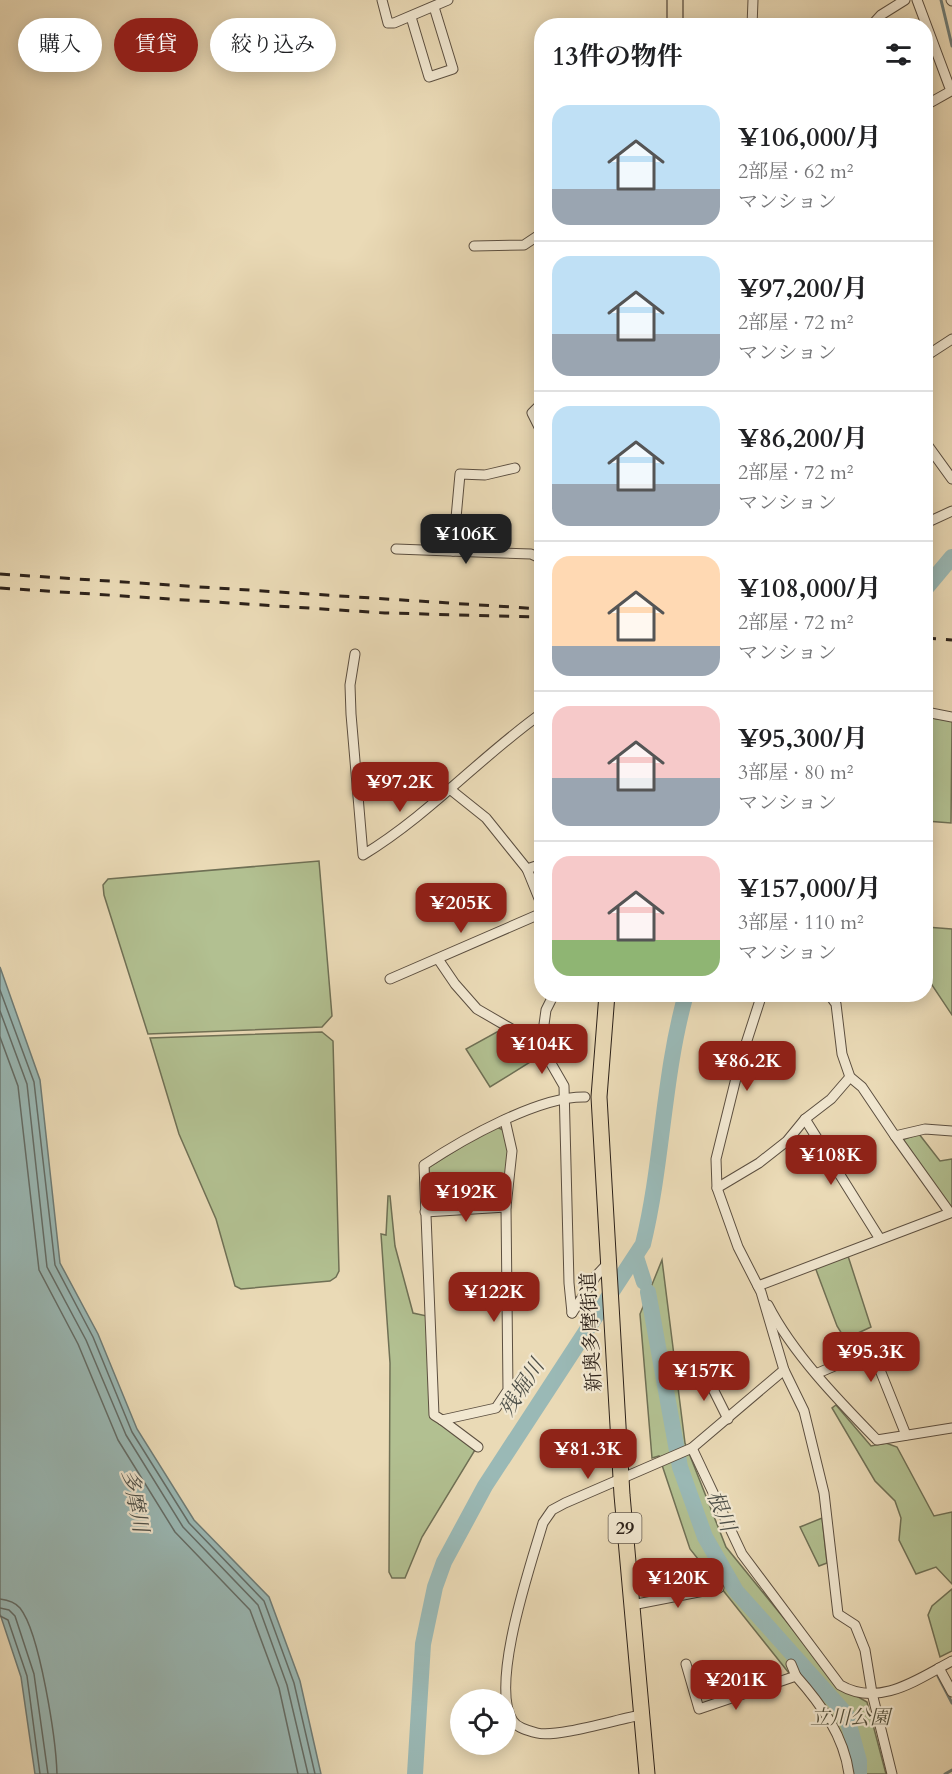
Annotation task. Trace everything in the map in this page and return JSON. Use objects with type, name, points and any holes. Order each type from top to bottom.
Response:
[{"type":"main road","points":[[675,0],[675,18]]},
{"type":"main road","name":"新奥多摩街道","points":[[606,1002],[599,1097],[621,1480],[647,1774]]},
{"type":"street","points":[[382,0],[388,23],[411,17],[448,0]]},
{"type":"street","points":[[752,18],[753,0]]},
{"type":"street","points":[[878,18],[905,0]]},
{"type":"street","points":[[917,0],[924,18]]},
{"type":"street","points":[[411,17],[429,77],[453,69],[434,7]]},
{"type":"street","points":[[933,43],[951,91],[933,101]]},
{"type":"street","points":[[474,246],[524,245],[534,238]]},
{"type":"street","points":[[933,351],[952,339]]},
{"type":"street","points":[[933,452],[952,478]]},
{"type":"street","points":[[453,551],[460,474],[485,475],[515,468]]},
{"type":"street","points":[[933,520],[952,511]]},
{"type":"street","points":[[396,549],[534,555]]},
{"type":"street","points":[[355,654],[350,685],[351,714],[363,855],[389,839],[451,790],[534,720]]},
{"type":"street","points":[[933,713],[952,717]]},
{"type":"street","points":[[451,790],[486,818],[527,869],[534,886]]},
{"type":"street","points":[[527,869],[534,867]]},
{"type":"street","points":[[390,979],[534,917]]},
{"type":"street","points":[[438,959],[455,984],[477,1009],[541,1046],[564,1086],[568,1283],[572,1313],[596,1276],[608,1263]]},
{"type":"street","points":[[541,1046],[546,1010],[550,1002]]},
{"type":"street","points":[[759,1002],[740,1062],[716,1159],[717,1188],[738,1247],[784,1333],[844,1406],[877,1440],[952,1428]]},
{"type":"street","points":[[760,1289],[880,1239],[951,1214],[862,1086],[850,1077],[842,1054],[835,1002]]},
{"type":"street","points":[[717,1188],[759,1163],[787,1141],[805,1119],[831,1099],[850,1077]]},
{"type":"street","points":[[478,1447],[434,1415],[424,1165],[505,1120],[565,1097],[585,1097]]},
{"type":"street","points":[[805,1119],[880,1239]]},
{"type":"street","points":[[442,1420],[496,1408],[508,1390],[506,1207],[512,1151],[505,1120]]},
{"type":"street","points":[[895,1136],[925,1129],[952,1131]]},
{"type":"street","points":[[425,1212],[506,1207]]},
{"type":"street","points":[[760,1289],[784,1370],[804,1411],[824,1493],[838,1614],[855,1625],[865,1650],[872,1694],[892,1774]]},
{"type":"street","points":[[818,1373],[872,1350],[906,1435]]},
{"type":"street","points":[[641,1714],[538,1734],[519,1727],[513,1721],[507,1705],[511,1639],[543,1523],[552,1510],[692,1448],[784,1370]]},
{"type":"street","points":[[705,1373],[728,1419]]},
{"type":"street","points":[[692,1448],[742,1554],[840,1685],[851,1691],[872,1694],[903,1688],[952,1661]]},
{"type":"street","points":[[632,1605],[719,1588]]},
{"type":"street","points":[[686,1664],[699,1709],[796,1676]]},
{"type":"street","points":[[791,1664],[796,1676],[825,1713],[842,1744],[849,1774]]},
{"type":"street","points":[[939,1668],[952,1692]]},
{"type":"green space","points":[[933,718],[952,721],[951,823],[933,822]]},
{"type":"green space","points":[[319,861],[332,1016],[322,1027],[148,1034],[104,895],[103,885],[108,879]]},
{"type":"green space","points":[[933,928],[952,929],[952,1015],[933,986]]},
{"type":"green space","points":[[504,1028],[539,1048],[543,1054],[490,1087],[466,1049]]},
{"type":"green space","points":[[322,1032],[333,1041],[339,1271],[330,1281],[241,1289],[235,1286],[216,1219],[179,1134],[150,1038]]},
{"type":"green space","points":[[495,1126],[503,1130],[509,1151],[504,1183],[489,1183],[487,1205],[429,1208],[429,1167]]},
{"type":"green space","points":[[919,1134],[940,1161],[952,1159],[952,1207],[948,1209],[899,1141]]},
{"type":"green space","points":[[388,1196],[390,1196],[395,1246],[413,1313],[427,1316],[432,1416],[475,1450],[422,1537],[405,1578],[392,1578],[389,1572],[390,1363],[381,1234],[386,1235]]},
{"type":"green space","points":[[848,1256],[871,1327],[845,1339],[837,1326],[815,1267]]},
{"type":"green space","name":"立川公園","points":[[662,1260],[685,1443],[726,1547],[839,1686],[867,1702],[886,1774],[847,1774],[844,1742],[690,1549],[659,1456],[652,1458],[640,1314]]},
{"type":"green space","points":[[836,1405],[871,1446],[886,1443],[897,1447],[934,1516],[952,1512],[952,1584],[936,1567],[916,1574],[899,1540],[901,1518],[895,1501],[875,1481],[832,1408]]},
{"type":"green space","points":[[822,1518],[827,1563],[819,1566],[800,1527]]},
{"type":"green space","points":[[952,1589],[952,1651],[940,1657],[928,1615],[932,1606]]},
{"type":"water","name":"多摩川","points":[[0,967],[40,1080],[60,1263],[98,1334],[137,1429],[194,1520],[269,1597],[300,1681],[321,1774],[35,1774],[21,1677],[0,1614]]},
{"type":"waterway","points":[[941,0],[952,46]]},
{"type":"waterway","name":"残堀川","points":[[933,580],[952,557]]},
{"type":"waterway","name":"残堀川","points":[[415,1774],[423,1644],[435,1587],[444,1562],[485,1486],[643,1244],[655,1182],[672,1056],[684,1002]]},
{"type":"waterway","name":"根川","points":[[636,1257],[644,1282]]},
{"type":"waterway","name":"根川","points":[[648,1292],[680,1467],[705,1537],[736,1591],[846,1714],[859,1761],[859,1774]]},
{"type":"waterway","points":[[938,1676],[952,1703]]},
{"type":"waterway","points":[[945,1774],[952,1770]]},
{"type":"railway","points":[[0,574],[534,608]]},
{"type":"railway","points":[[0,588],[385,613],[534,617]]},
{"type":"railway","points":[[933,639],[952,640]]}]
